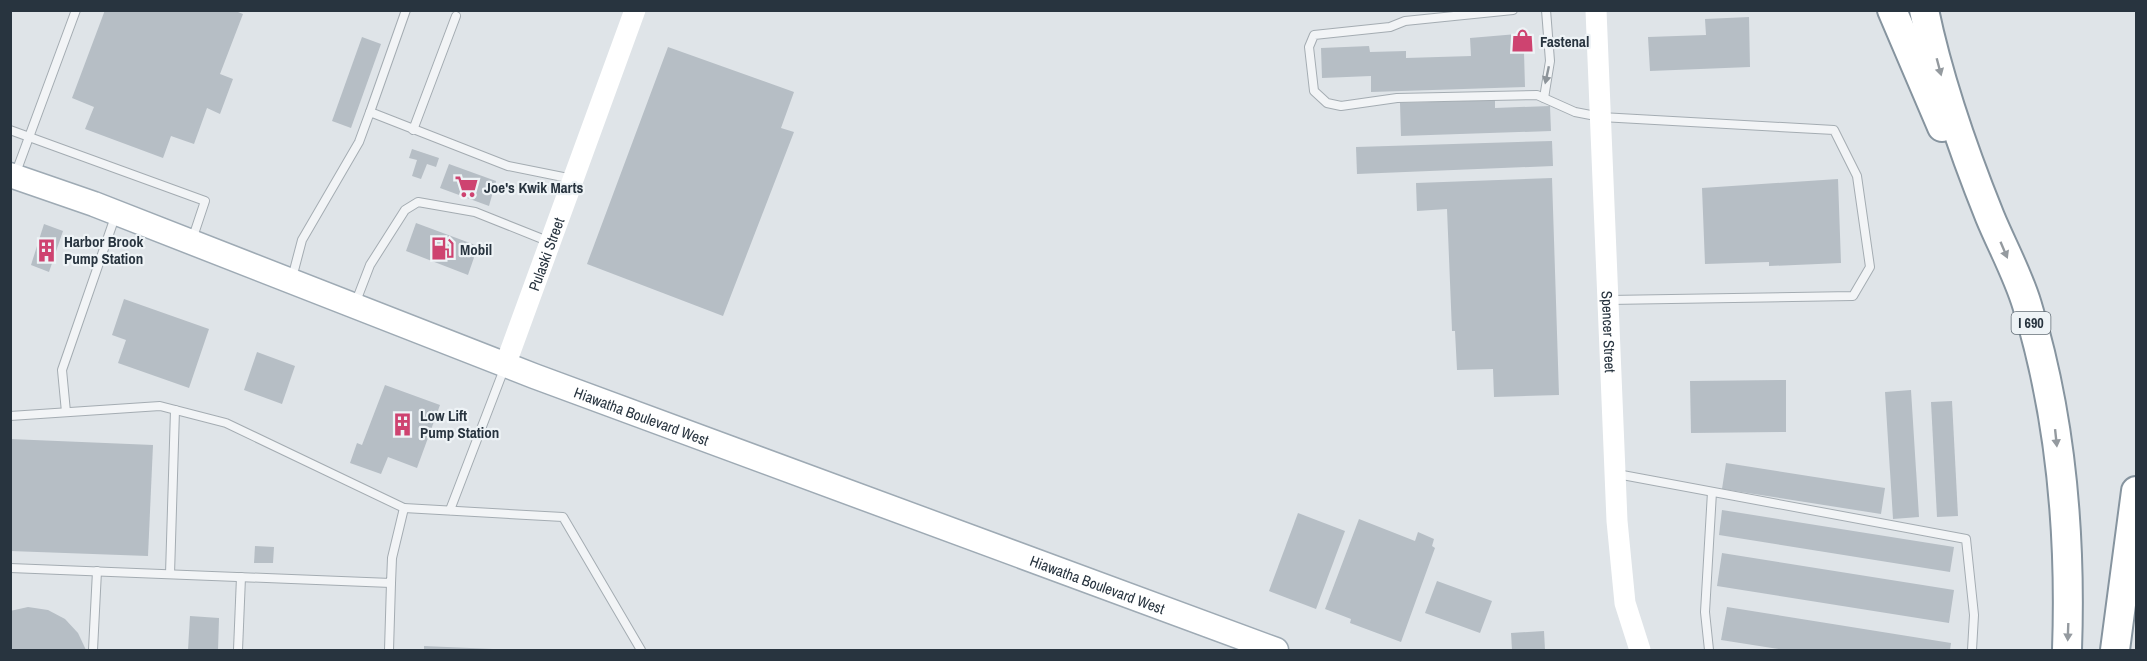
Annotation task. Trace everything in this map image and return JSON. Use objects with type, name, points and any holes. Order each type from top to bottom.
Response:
[{"type":"highway","points":[[1892,10],[1924,91],[1990,217]]},
{"type":"highway","name":"I 690","points":[[1924,10],[1952,117],[1990,217],[2027,304],[2054,426],[2065,521],[2069,598],[2067,651]]},
{"type":"highway","points":[[2115,651],[2136,491]]},
{"type":"highway","points":[[2128,557],[2136,528]]},
{"type":"main road","name":"Pulaski Street","points":[[506,363],[635,10]]},
{"type":"main road","name":"Spencer Street","points":[[1596,10],[1616,474],[1625,603],[1640,651]]},
{"type":"main road","name":"Hiawatha Boulevard West","points":[[13,176],[292,280],[534,376],[1276,651]]},
{"type":"lane","points":[[13,176],[76,10]]},
{"type":"lane","points":[[292,280],[302,240],[359,142],[406,10]]},
{"type":"lane","points":[[1513,10],[1405,21],[1390,27],[1314,36],[1309,47],[1314,91],[1327,103],[1341,106],[1397,98],[1537,95],[1575,112],[1601,117],[1834,130],[1857,176],[1870,267],[1853,296],[1609,300]]},
{"type":"lane","points":[[1544,98],[1550,61],[1546,10]]},
{"type":"lane","points":[[413,130],[456,16]]},
{"type":"lane","points":[[370,112],[508,166],[574,179]]},
{"type":"lane","points":[[10,130],[205,201],[191,242]]},
{"type":"lane","points":[[355,305],[370,265],[405,210],[418,202],[475,212],[552,242]]},
{"type":"lane","points":[[66,412],[62,370],[116,213]]},
{"type":"lane","points":[[450,510],[506,363]]},
{"type":"lane","points":[[10,416],[160,406],[226,423],[404,508],[563,517],[641,651]]},
{"type":"lane","points":[[170,574],[175,410]]},
{"type":"lane","points":[[1616,474],[1966,539],[1974,615],[1972,651]]},
{"type":"lane","points":[[1709,651],[1705,612],[1712,492]]},
{"type":"lane","points":[[389,651],[392,558],[404,508]]},
{"type":"lane","points":[[10,568],[391,583]]},
{"type":"lane","points":[[93,651],[97,571]]},
{"type":"lane","points":[[238,651],[241,577]]},
{"type":"building","points":[[105,10],[233,10],[243,14],[220,74],[233,79],[220,114],[207,108],[194,144],[171,136],[163,158],[85,129],[94,107],[72,98]]},
{"type":"building","points":[[1749,17],[1750,67],[1650,71],[1648,37],[1706,35],[1705,19]]},
{"type":"building","points":[[1528,33],[1529,52],[1524,52],[1525,87],[1371,92],[1371,76],[1322,78],[1321,48],[1369,46],[1370,52],[1406,51],[1406,58],[1471,56],[1470,38]]},
{"type":"building","points":[[362,37],[381,44],[351,128],[332,121]]},
{"type":"building","points":[[668,47],[794,92],[781,128],[794,132],[723,316],[587,264]]},
{"type":"building","points":[[1495,100],[1495,108],[1550,106],[1551,131],[1401,136],[1400,103]]},
{"type":"building","points":[[1552,141],[1553,166],[1357,174],[1356,147]]},
{"type":"building","points":[[412,149],[439,158],[436,167],[427,164],[421,179],[412,176],[417,160],[409,158]]},
{"type":"building","points":[[449,164],[496,181],[489,206],[440,188]]},
{"type":"building","points":[[1552,178],[1559,395],[1494,397],[1493,369],[1457,370],[1455,331],[1452,331],[1447,209],[1417,211],[1416,183]]},
{"type":"building","points":[[1838,179],[1841,263],[1769,266],[1769,262],[1705,264],[1702,188]]},
{"type":"building","points":[[416,223],[478,246],[468,275],[406,251]]},
{"type":"building","name":"Harbor Brook Pump Station","points":[[44,224],[63,231],[49,272],[31,265]]},
{"type":"building","points":[[124,299],[209,329],[189,388],[118,363],[126,340],[112,335]]},
{"type":"building","points":[[257,352],[295,366],[282,404],[244,390]]},
{"type":"building","points":[[1786,380],[1786,432],[1691,433],[1690,381]]},
{"type":"building","name":"Low Lift Pump Station","points":[[385,385],[440,405],[417,468],[388,457],[381,474],[350,463],[357,443],[362,445]]},
{"type":"building","points":[[1911,390],[1919,517],[1893,519],[1885,392]]},
{"type":"building","points":[[1952,401],[1958,516],[1937,517],[1931,402]]},
{"type":"building","points":[[10,439],[153,445],[148,556],[10,551]]},
{"type":"building","points":[[1726,463],[1885,488],[1881,514],[1722,489]]},
{"type":"building","points":[[1722,510],[1954,547],[1950,572],[1719,535]]},
{"type":"building","points":[[1298,513],[1345,531],[1316,609],[1269,591]]},
{"type":"building","points":[[1359,519],[1415,541],[1418,532],[1434,539],[1432,546],[1435,548],[1401,642],[1350,623],[1351,619],[1325,609]]},
{"type":"building","points":[[255,546],[274,547],[273,563],[254,563]]},
{"type":"building","points":[[1722,553],[1954,590],[1949,623],[1717,586]]},
{"type":"building","points":[[1437,581],[1492,601],[1480,633],[1425,613]]},
{"type":"building","points":[[28,607],[48,610],[65,619],[78,633],[86,650],[10,650],[10,611]]},
{"type":"building","points":[[1727,607],[1951,643],[1950,650],[1785,650],[1721,640]]},
{"type":"building","points":[[190,616],[219,618],[218,650],[188,650]]},
{"type":"building","points":[[1544,631],[1545,650],[1512,650],[1511,633]]},
{"type":"building","points":[[424,646],[493,649],[493,650],[424,650]]},
{"type":"place","name":"Fastenal","points":[[1522,41]]},
{"type":"place","name":"Joe's Kwik Marts","points":[[466,187]]},
{"type":"place","name":"Mobil","points":[[442,249]]},
{"type":"place","name":"Harbor Brook Pump Station","points":[[46,250]]},
{"type":"place","name":"Low Lift Pump Station","points":[[402,424]]}]
